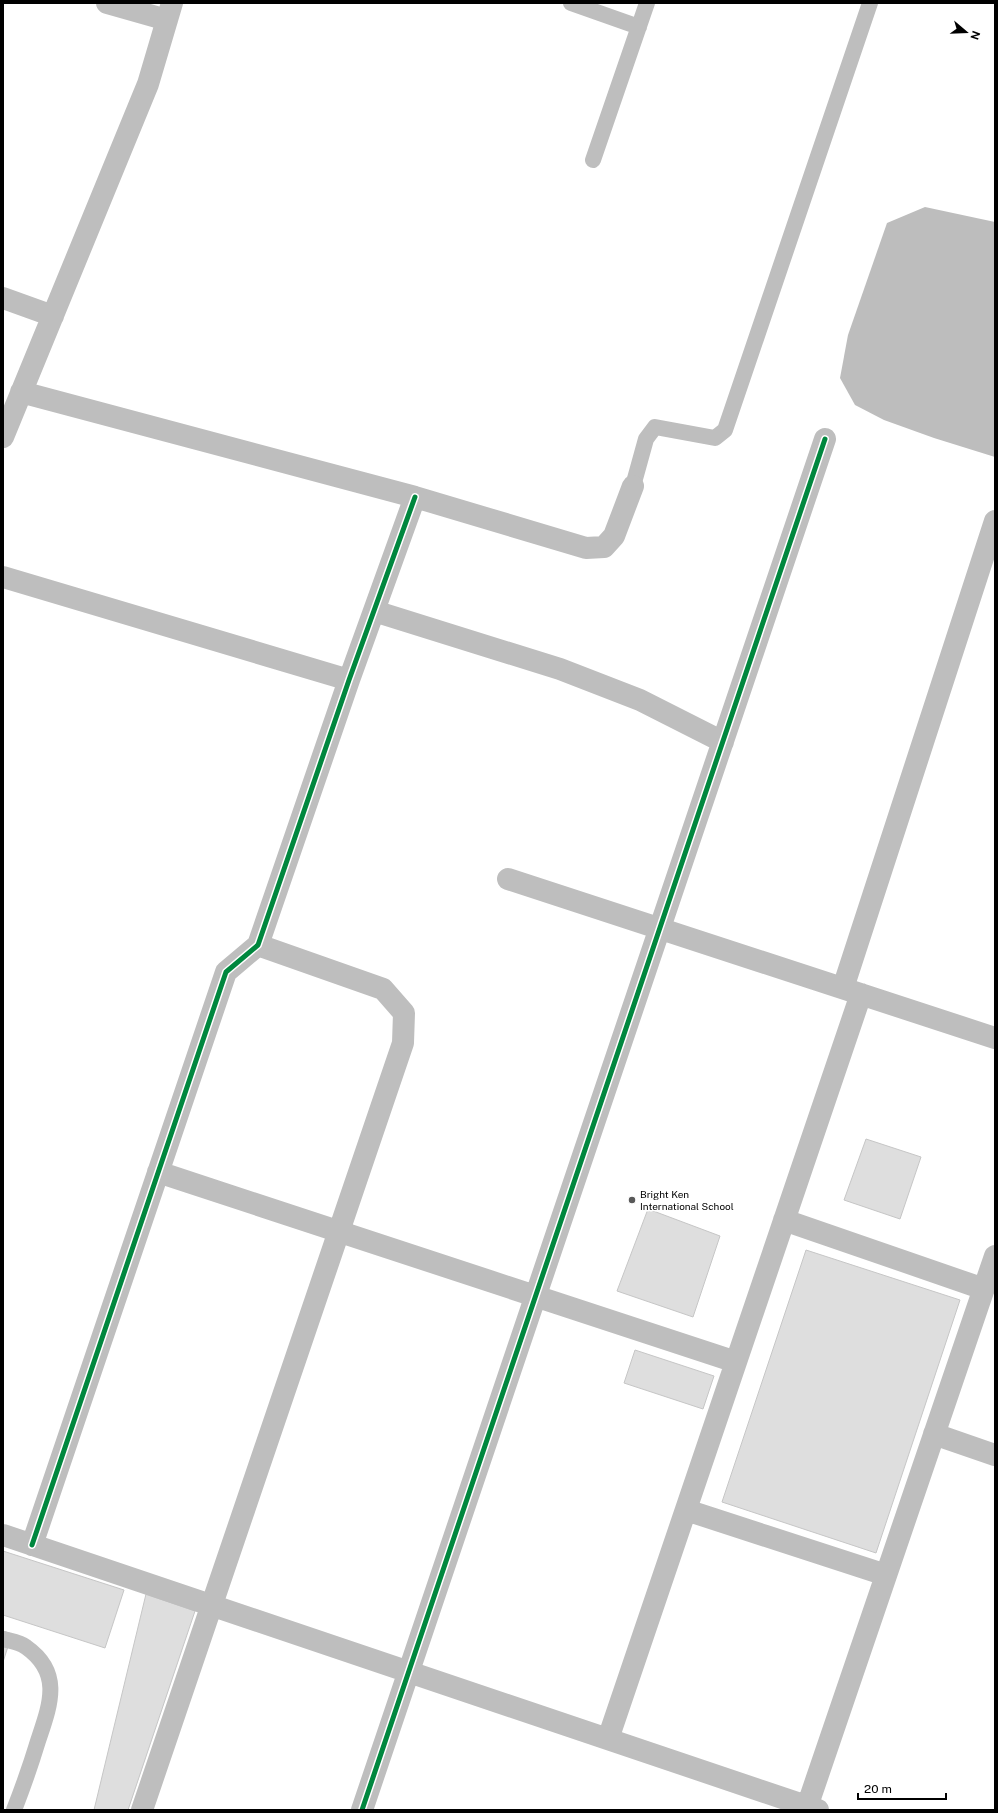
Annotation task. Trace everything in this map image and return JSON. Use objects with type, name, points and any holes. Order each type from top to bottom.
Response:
[{"type":"street","points":[[3,437],[148,84],[170,12],[107,3]]},
{"type":"street","points":[[3,298],[53,316]]},
{"type":"street","points":[[21,392],[415,497],[586,548],[604,547],[614,536],[633,486]]},
{"type":"street","points":[[362,1810],[825,439]]},
{"type":"street","points":[[32,1545],[226,972],[258,945],[349,680],[415,497]]},
{"type":"street","points":[[608,1739],[784,1220],[995,521]]},
{"type":"street","points":[[3,577],[349,680]]},
{"type":"street","points":[[374,611],[560,669],[640,700],[723,742]]},
{"type":"street","points":[[508,879],[995,1038]]},
{"type":"street","points":[[142,1810],[403,1043],[404,1013],[383,989],[258,945]]},
{"type":"street","points":[[158,1172],[736,1362]]},
{"type":"street","points":[[784,1220],[984,1289]]},
{"type":"street","points":[[3,1535],[813,1808],[886,1575],[995,1256]]},
{"type":"street","points":[[934,1434],[995,1455]]},
{"type":"street","points":[[686,1510],[886,1575]]},
{"type":"lane","points":[[572,3],[639,27]]},
{"type":"lane","points":[[593,160],[647,3]]},
{"type":"lane","points":[[633,486],[646,439],[655,427],[716,438],[725,430],[870,3]]},
{"type":"lane","points":[[3,1639],[25,1646],[41,1661],[49,1675],[51,1700],[25,1783],[14,1810]]},
{"type":"shaded area","points":[[925,207],[995,222],[995,457],[934,438],[884,420],[855,405],[840,378],[848,335],[887,223]]},
{"type":"building","points":[[866,1139],[921,1157],[900,1219],[844,1200]]},
{"type":"building","points":[[648,1209],[720,1236],[693,1317],[617,1291]]},
{"type":"building","points":[[806,1250],[960,1300],[876,1553],[722,1502]]},
{"type":"building","points":[[635,1350],[714,1376],[703,1409],[624,1383]]},
{"type":"building","points":[[3,1551],[124,1590],[105,1648],[3,1615]]},
{"type":"building","points":[[146,1594],[195,1611],[128,1810],[94,1810]]},
{"type":"building","points":[[3,1631],[12,1634],[3,1662]]},
{"type":"cycle path","points":[[362,1810],[825,439]]},
{"type":"cycle path","points":[[32,1545],[226,972],[258,945],[349,680],[415,497]]},
{"type":"place","name":"Bright Ken International School","points":[[632,1200]]}]
